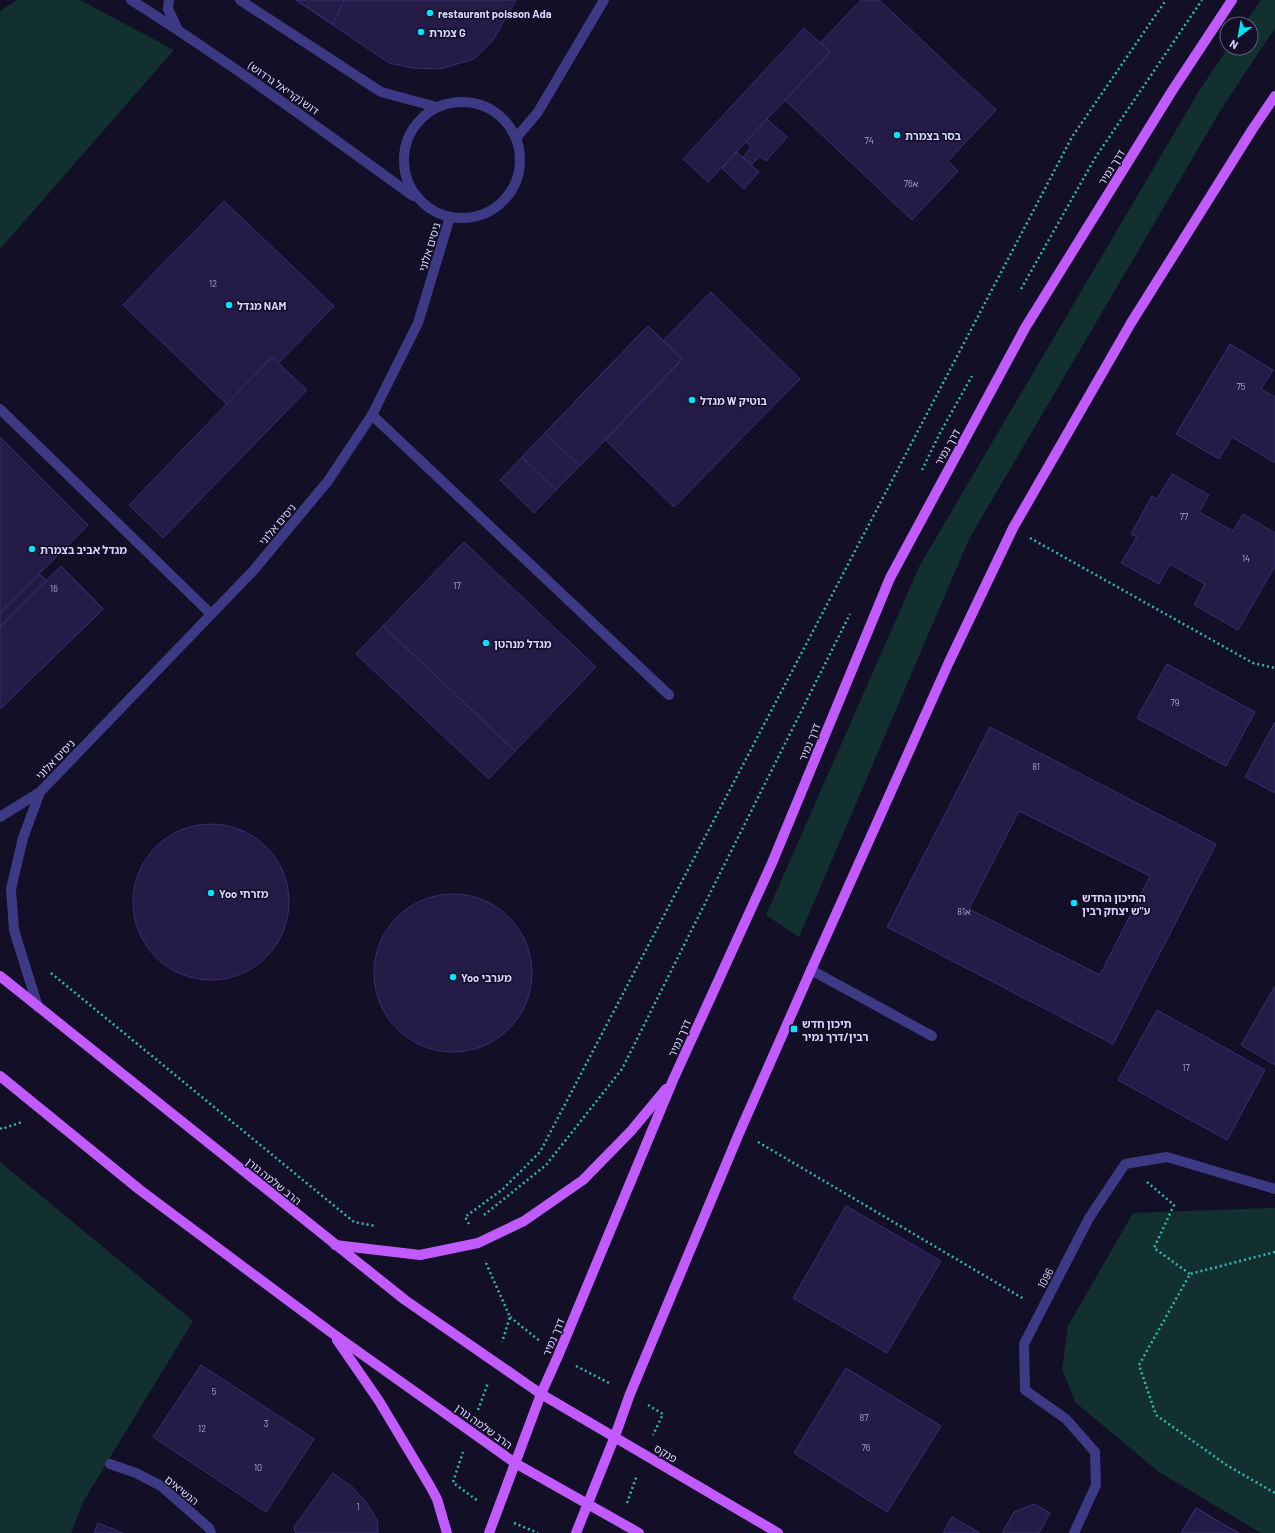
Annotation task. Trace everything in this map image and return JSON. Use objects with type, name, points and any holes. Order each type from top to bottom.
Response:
[{"type":"main road","name":"דרך נמיר","points":[[489,1533],[541,1394],[673,1080],[772,863],[890,578],[1025,328],[1172,91],[1232,0]]},
{"type":"main road","points":[[576,1533],[615,1436],[630,1394],[740,1131],[949,662],[1013,528],[1131,323],[1252,130],[1275,96]]},
{"type":"main road","name":"הרב שלמה גורן","points":[[0,976],[334,1245],[405,1300],[541,1394]]},
{"type":"main road","name":"הרב שלמה גורן","points":[[0,1076],[140,1190],[332,1333],[515,1463]]},
{"type":"main road","points":[[334,1245],[420,1254],[478,1243],[524,1221],[583,1180],[631,1131],[673,1080]]},
{"type":"main road","points":[[332,1333],[379,1401],[430,1486],[436,1499],[447,1533]]},
{"type":"main road","name":"פנקס","points":[[541,1394],[615,1436],[778,1533]]},
{"type":"main road","points":[[515,1463],[640,1533]]},
{"type":"street","name":"דוש (קריאל גרדוש)","points":[[131,0],[178,30],[291,108],[420,201]]},
{"type":"street","points":[[169,0],[168,10],[178,30]]},
{"type":"street","points":[[240,0],[381,92],[437,106]]},
{"type":"street","points":[[516,138],[538,112],[604,0]]},
{"type":"street","points":[[456,101],[474,102],[492,110],[506,122],[516,138],[520,156],[519,174],[512,190],[501,204],[486,214],[468,218],[450,218],[434,212],[420,201],[409,185],[403,167],[403,149],[410,131],[422,117],[437,106],[456,101]]},
{"type":"street","name":"ניסים אלוני","points":[[0,817],[40,792],[253,571],[328,481],[372,415],[418,323],[450,218]]},
{"type":"street","points":[[0,409],[211,614]]},
{"type":"street","points":[[372,415],[669,695]]},
{"type":"street","name":"ניסים אלוני","points":[[38,1007],[14,930],[11,889],[23,838],[40,792]]},
{"type":"street","points":[[811,970],[932,1036]]},
{"type":"street","points":[[1125,1164],[1167,1157],[1275,1189]]},
{"type":"street","name":"1096","points":[[1074,1533],[1096,1485],[1095,1452],[1066,1419],[1025,1390],[1024,1344],[1089,1218],[1125,1164]]},
{"type":"street","name":"הנשיאים","points":[[110,1464],[136,1473],[161,1486],[209,1528],[211,1533]]},
{"type":"path","points":[[465,1217],[503,1190],[540,1152],[1072,137],[1166,0]]},
{"type":"path","points":[[1013,528],[1253,662],[1275,668]]},
{"type":"path","points":[[22,953],[37,952],[50,973],[354,1222],[378,1226]]},
{"type":"path","points":[[740,1131],[1042,1309]]},
{"type":"path","points":[[1125,1164],[1174,1205],[1154,1248],[1190,1274]]},
{"type":"path","points":[[1275,1252],[1190,1274],[1139,1364],[1156,1415],[1228,1466],[1275,1493]]},
{"type":"path","points":[[510,1317],[558,1356],[630,1394],[663,1414]]},
{"type":"green space","points":[[17,0],[80,0],[174,50],[0,249],[0,11]]},
{"type":"green space","points":[[1261,0],[1275,0],[1275,28],[1259,52],[1259,16],[1250,16]]},
{"type":"green space","points":[[1223,56],[1256,56],[1222,108],[969,539],[799,937],[766,915],[920,565],[1199,91]]},
{"type":"green space","points":[[0,1162],[193,1321],[83,1502],[71,1533],[0,1533]]},
{"type":"green space","points":[[1275,1208],[1275,1533],[1261,1533],[1159,1472],[1076,1403],[1062,1369],[1068,1326],[1133,1213]]},
{"type":"building","name":"צמרת G","points":[[296,0],[516,0],[493,40],[474,59],[440,69],[413,68],[389,63]]},
{"type":"building","points":[[296,0],[344,0],[333,24]]},
{"type":"building","name":"בסר בצמרת","points":[[861,0],[879,0],[996,110],[948,161],[958,171],[912,220],[785,100],[830,52],[820,43]]},
{"type":"building","points":[[804,28],[830,52],[708,182],[683,159]]},
{"type":"building","points":[[767,119],[787,137],[766,161],[760,156],[751,165],[743,157],[751,147],[746,142]]},
{"type":"building","points":[[737,152],[759,172],[744,189],[722,168]]},
{"type":"building","name":"מגדל NAM","points":[[224,201],[334,306],[233,410],[123,305]]},
{"type":"building","name":"מגדל W בוטיק","points":[[711,292],[800,379],[674,507],[585,420]]},
{"type":"building","points":[[648,326],[682,359],[534,513],[500,480]]},
{"type":"building","points":[[648,326],[682,359],[605,440],[570,407]]},
{"type":"building","points":[[648,326],[682,359],[556,490],[522,457]]},
{"type":"building","points":[[648,326],[682,359],[580,466],[545,433]]},
{"type":"building","points":[[1230,344],[1273,370],[1261,389],[1275,397],[1275,463],[1232,437],[1219,459],[1176,434]]},
{"type":"building","points":[[272,357],[307,390],[163,538],[129,505]]},
{"type":"building","name":"מגדל אביב בצמרת","points":[[0,437],[88,525],[0,613]]},
{"type":"building","points":[[1172,474],[1209,495],[1199,512],[1233,531],[1243,514],[1275,533],[1275,566],[1238,630],[1194,605],[1205,584],[1170,564],[1159,584],[1121,563],[1137,537],[1131,534],[1152,496],[1157,499]]},
{"type":"building","name":"מגדל מנהטן","points":[[464,542],[596,667],[515,751],[383,626]]},
{"type":"building","points":[[61,566],[103,609],[0,709],[0,613],[39,574],[47,581]]},
{"type":"building","points":[[61,566],[103,609],[0,709],[0,613],[39,574],[47,581]]},
{"type":"building","points":[[61,566],[103,609],[0,709],[0,627]]},
{"type":"building","points":[[383,626],[515,751],[489,779],[356,654]]},
{"type":"building","points":[[1167,664],[1255,712],[1226,766],[1137,718]]},
{"type":"building","points":[[1275,722],[1275,793],[1245,777]]},
{"type":"building","points":[[990,727],[1216,844],[1113,1044],[887,927]],"holes":[[[1019,811],[1150,876],[1100,975],[969,909]]]},
{"type":"building","name":"Yoo מזרחי","points":[[203,824],[219,824],[234,827],[248,833],[266,847],[280,865],[286,879],[289,902],[286,925],[280,939],[266,957],[248,971],[234,977],[219,980],[203,980],[188,977],[174,971],[156,957],[146,945],[136,925],[133,910],[133,894],[136,879],[142,865],[156,847],[168,837],[188,827]]},
{"type":"building","name":"Yoo מערבי","points":[[461,894],[476,897],[490,903],[509,917],[519,929],[529,950],[532,973],[529,996],[519,1017],[509,1029],[497,1039],[476,1049],[461,1052],[445,1052],[430,1049],[409,1039],[397,1029],[387,1017],[377,996],[375,988],[374,965],[377,950],[387,929],[397,917],[409,907],[430,897],[438,895]]},
{"type":"building","points":[[1275,986],[1275,1065],[1241,1045]]},
{"type":"building","points":[[1157,1010],[1265,1070],[1227,1140],[1118,1080]]},
{"type":"building","points":[[846,1206],[941,1261],[887,1353],[793,1298]]},
{"type":"building","points":[[201,1365],[314,1439],[266,1512],[153,1437]]},
{"type":"building","points":[[846,1368],[941,1426],[887,1512],[794,1453]]},
{"type":"building","points":[[333,1473],[352,1487],[366,1502],[377,1520],[378,1533],[296,1533],[294,1527]]},
{"type":"building","points":[[1034,1504],[1050,1513],[1039,1533],[1002,1533],[1014,1512]]},
{"type":"building","points":[[1196,1508],[1224,1525],[1239,1533],[1181,1533]]},
{"type":"building","points":[[1196,1508],[1224,1525],[1239,1533],[1181,1533]]},
{"type":"building","points":[[1196,1508],[1224,1525],[1239,1533],[1181,1533]]},
{"type":"building","points":[[952,1517],[980,1533],[943,1533]]},
{"type":"building","points":[[98,1523],[123,1533],[94,1533]]},
{"type":"place","name":"restaurant poisson Ada","points":[[430,13]]},
{"type":"place","name":"צמרת G","points":[[421,32]]},
{"type":"place","name":"בסר בצמרת","points":[[897,135]]},
{"type":"place","name":"מגדל NAM","points":[[229,305]]},
{"type":"place","name":"מגדל W בוטיק","points":[[692,400]]},
{"type":"place","name":"מגדל אביב בצמרת","points":[[32,549]]},
{"type":"place","name":"מגדל מנהטן","points":[[486,643]]},
{"type":"place","name":"Yoo מזרחי","points":[[211,893]]},
{"type":"place","name":"התיכון החדש ע\"ש יצחק רבין","points":[[1074,903]]},
{"type":"place","name":"Yoo מערבי","points":[[453,977]]},
{"type":"place","name":"תיכון חדש רבין/דרך נמיר","points":[[794,1029]]}]
